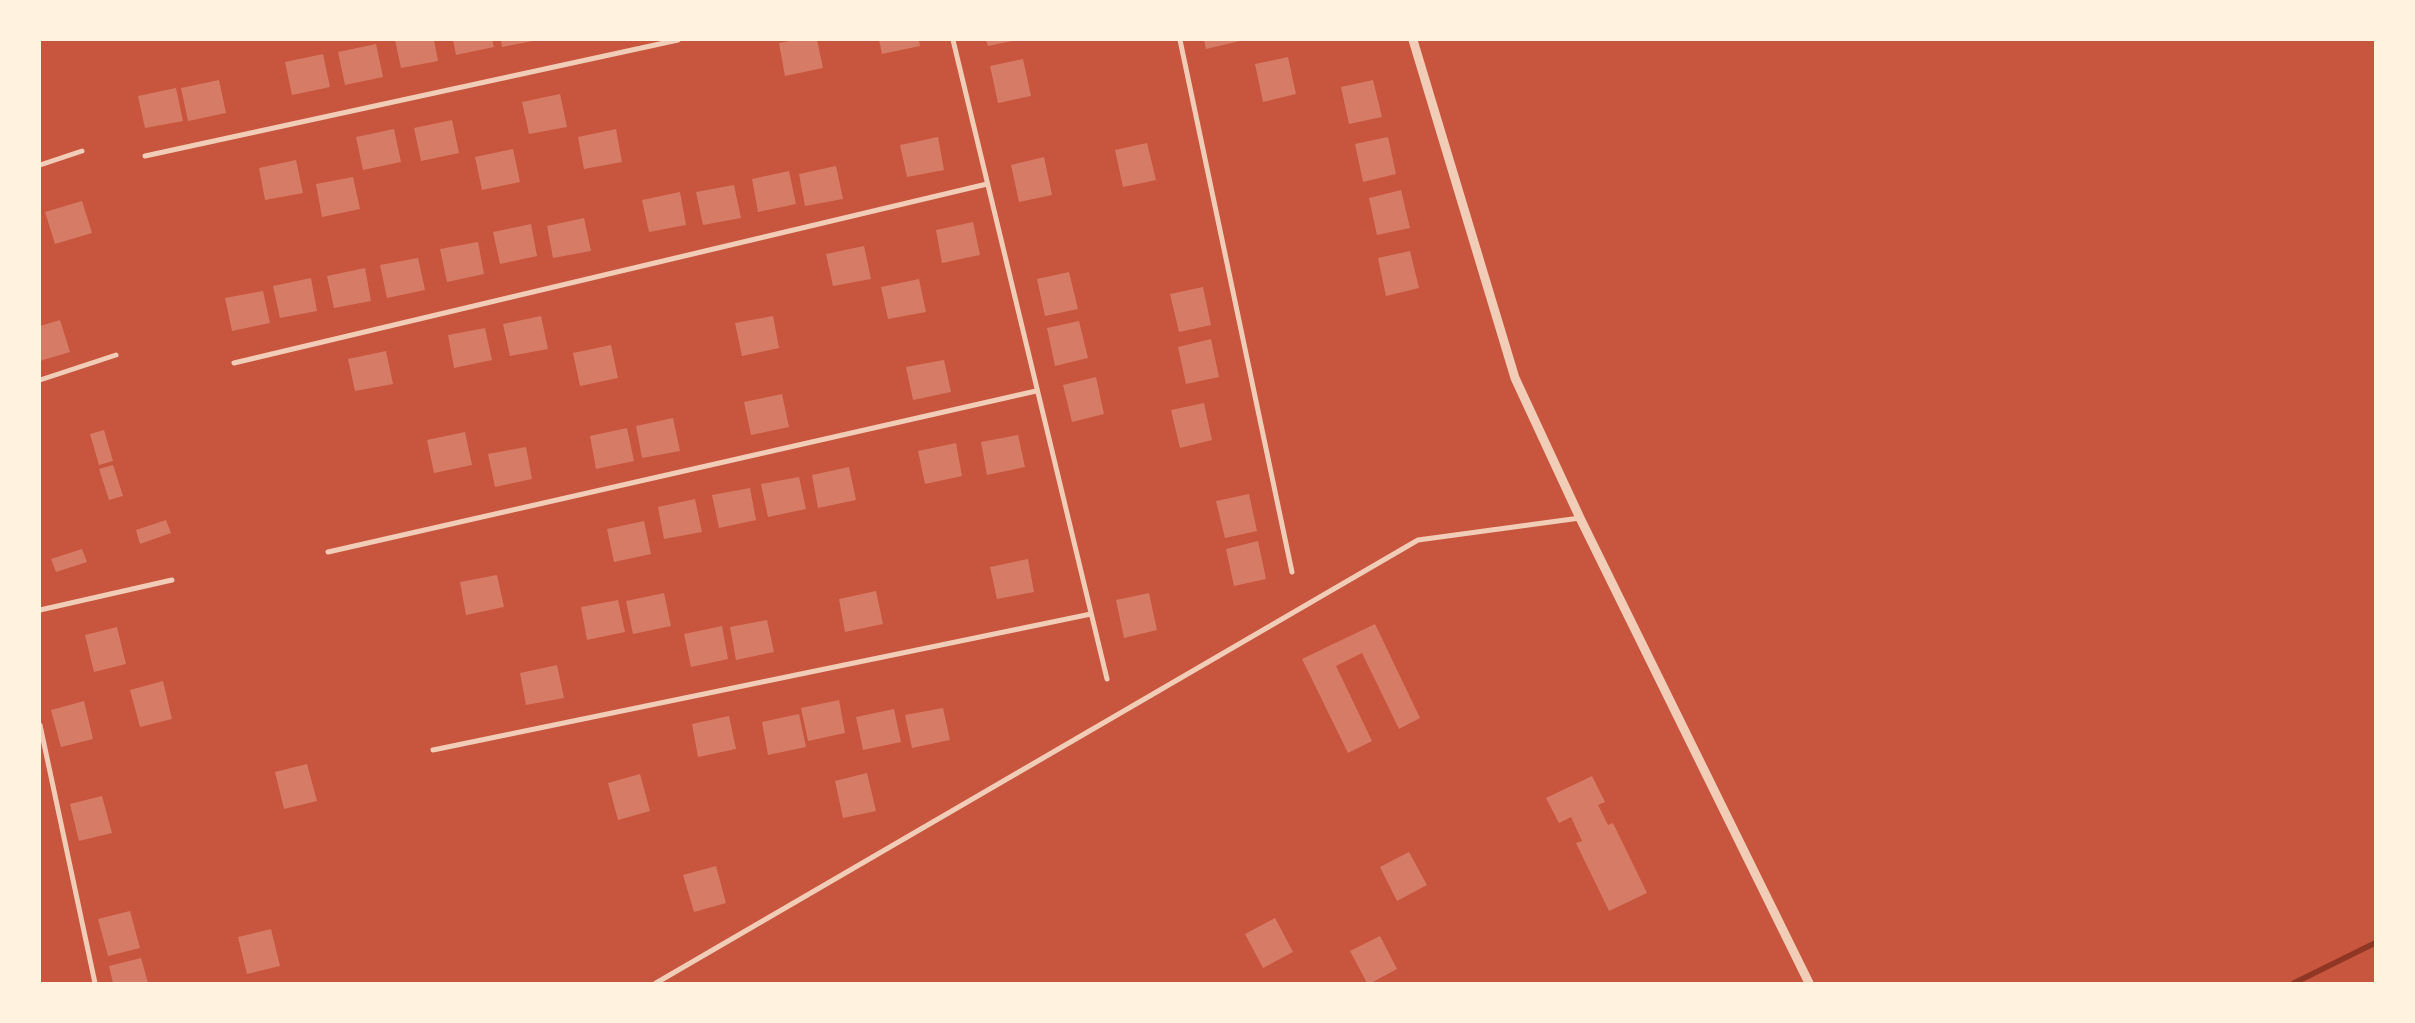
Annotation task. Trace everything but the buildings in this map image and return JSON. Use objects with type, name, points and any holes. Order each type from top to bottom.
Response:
[{"type":"street","points":[[145,156],[678,40]]},
{"type":"street","points":[[954,40],[1036,391],[1107,679]]},
{"type":"street","points":[[1180,40],[1292,572]]},
{"type":"street","points":[[1413,40],[1515,378],[1580,518],[1809,983]]},
{"type":"street","points":[[40,165],[82,151]]},
{"type":"street","points":[[234,363],[988,184]]},
{"type":"street","points":[[40,380],[116,355]]},
{"type":"street","points":[[328,552],[1036,391]]},
{"type":"street","points":[[656,983],[1418,540],[1580,518]]},
{"type":"street","points":[[40,610],[172,580]]},
{"type":"street","points":[[433,750],[1091,614]]},
{"type":"street","points":[[40,725],[95,983]]},
{"type":"waterway","points":[[2294,983],[2375,943]]}]
